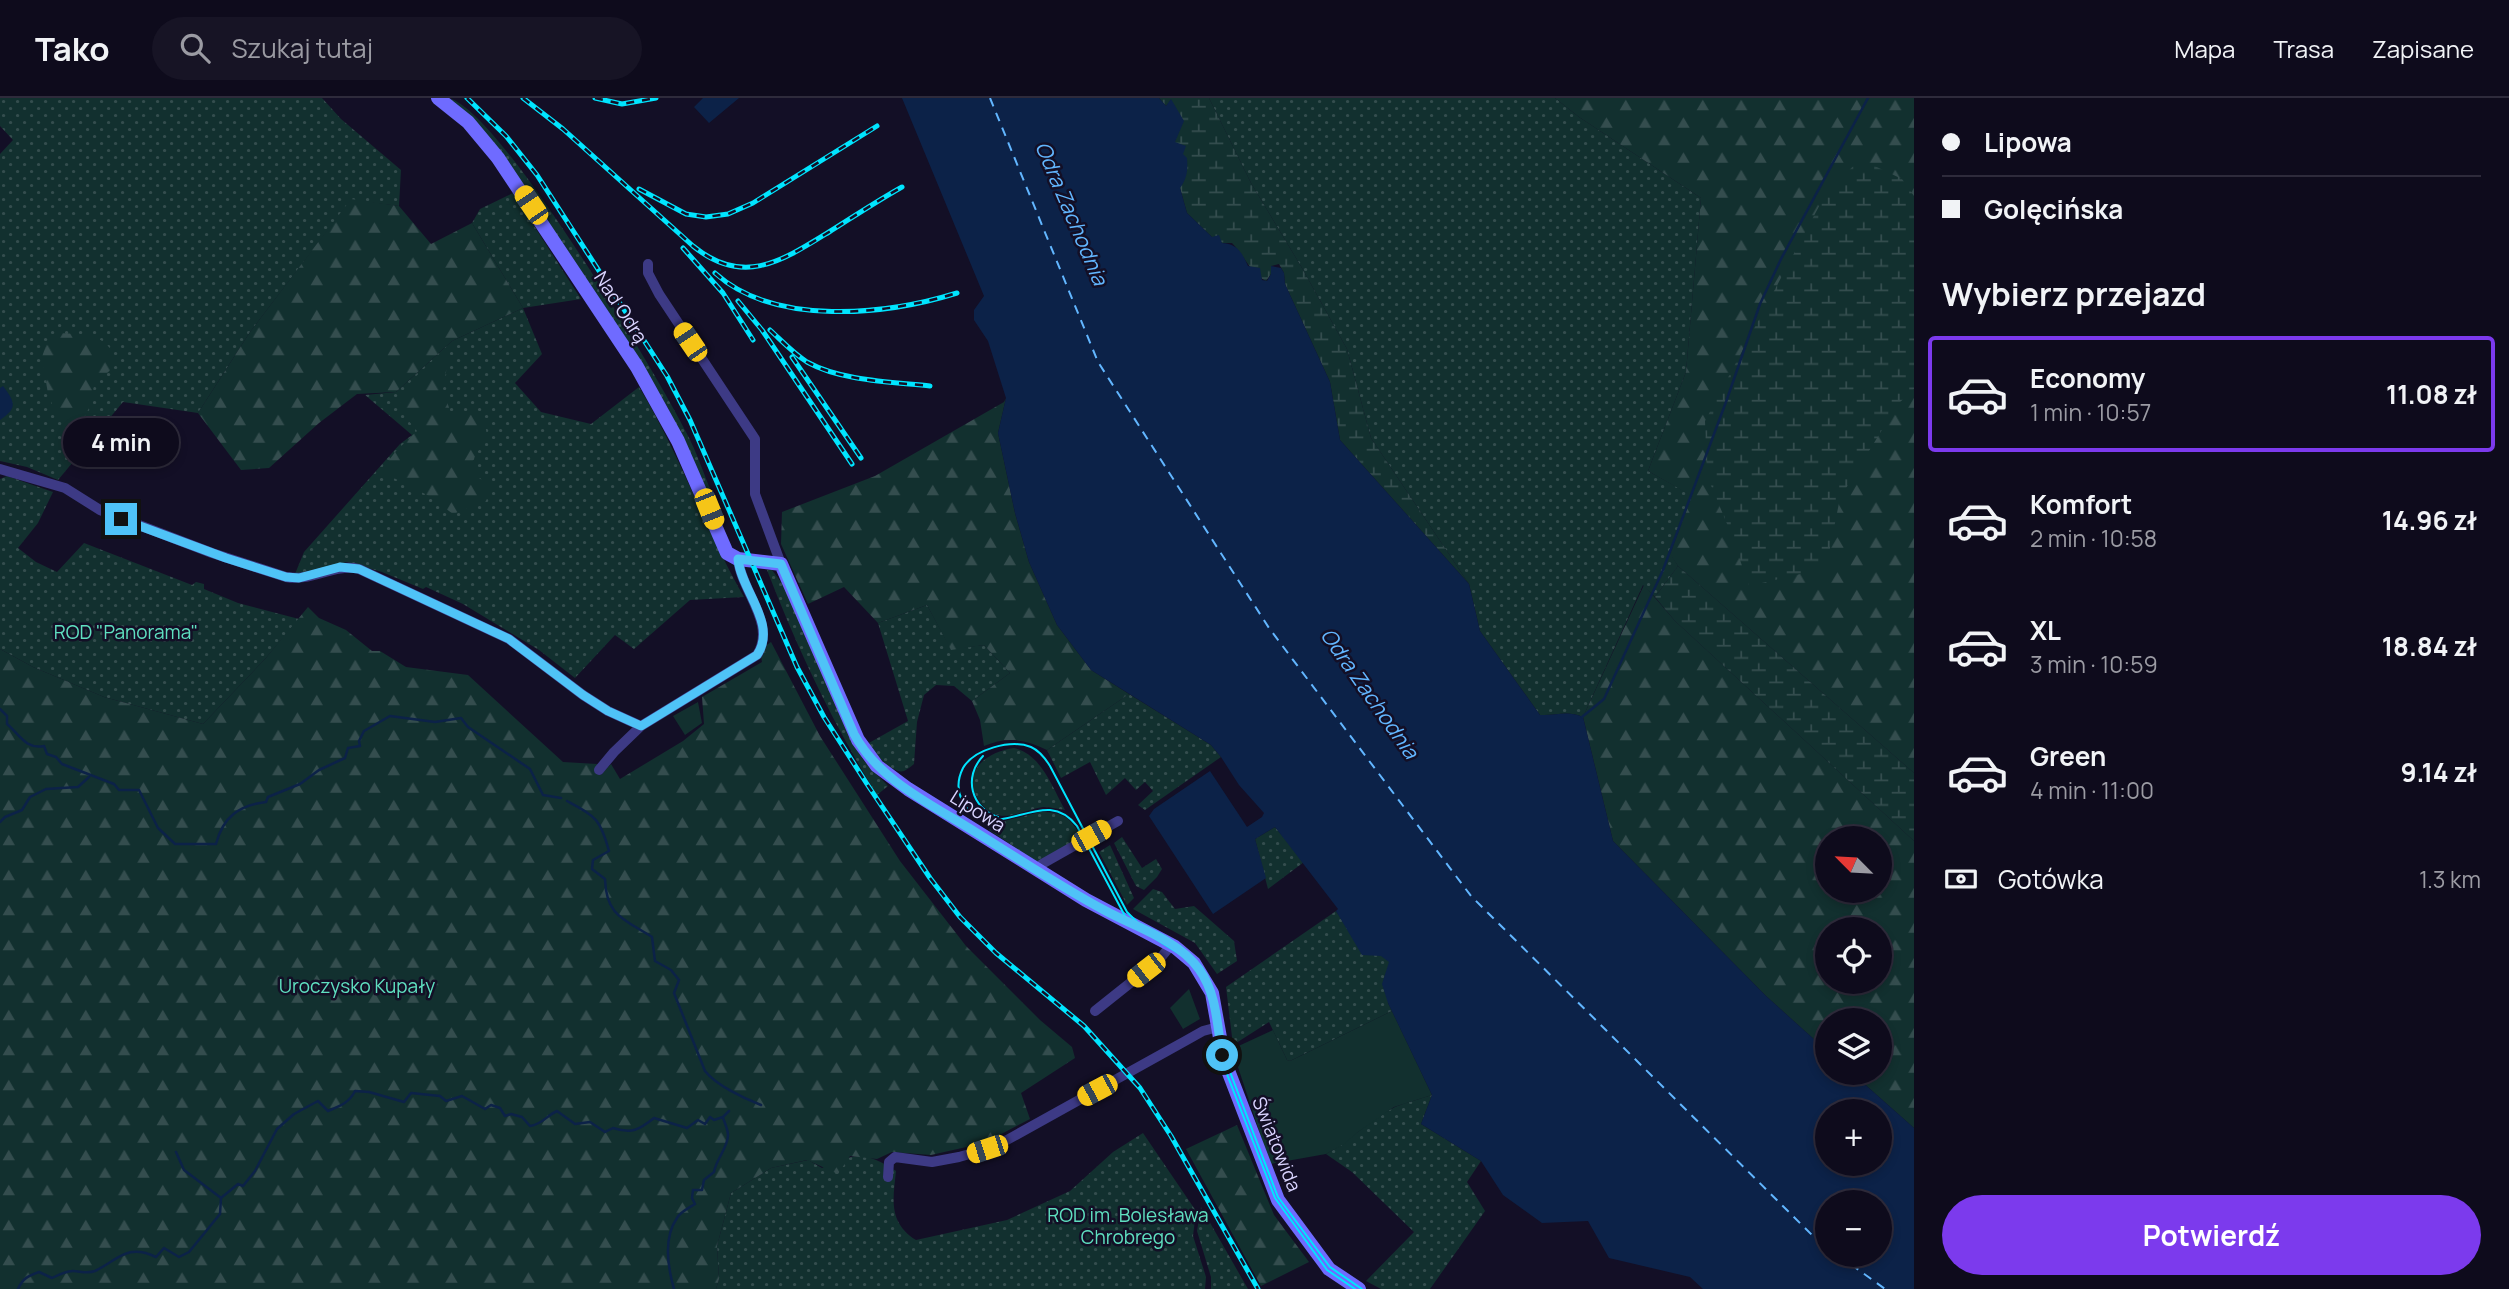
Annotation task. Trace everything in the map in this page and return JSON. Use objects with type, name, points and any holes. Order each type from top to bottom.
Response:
[{"type":"street","name":"Nad Odrą","points":[[438,98],[468,122],[491,148],[622,343],[678,441],[725,550],[731,557],[738,559]]},
{"type":"street","name":"Lipowa","points":[[648,264],[648,273],[659,294],[755,439],[755,494],[781,564],[854,734],[868,756],[900,783],[1038,871],[1171,945],[1192,961],[1207,981],[1218,1027]]},
{"type":"street","points":[[0,469],[65,488],[100,510],[212,553],[286,577],[299,578],[348,567],[374,575],[509,639],[583,695],[608,711],[641,726]]},
{"type":"street","points":[[599,770],[641,726],[743,666],[761,650],[763,625],[741,575],[738,559],[781,564]]},
{"type":"street","points":[[1038,871],[1042,864],[1118,821]]},
{"type":"street","points":[[1095,1011],[1159,960],[1171,945]]},
{"type":"street","points":[[888,1177],[889,1162],[895,1157],[932,1162],[948,1160],[1007,1140],[1203,1031],[1218,1027]]},
{"type":"street","name":"Światowida","points":[[1218,1027],[1226,1067],[1278,1200],[1327,1267],[1359,1289]]},
{"type":"green space","points":[[0,98],[322,98],[341,119],[401,170],[399,206],[351,200],[250,332],[198,413],[123,402],[58,480],[27,467],[0,461],[0,154],[13,140],[0,126]]},
{"type":"green space","points":[[446,98],[469,110],[500,143],[574,246],[645,358],[694,447],[713,496],[709,495],[668,408],[645,371]]},
{"type":"green space","points":[[1159,98],[1209,98],[1251,183],[1347,349],[1371,438],[1469,584],[1340,440],[1330,382],[1285,284],[1284,273],[1279,264],[1271,266],[1271,274],[1266,281],[1256,274],[1232,243],[1222,243],[1213,238],[1187,213],[1180,188],[1182,154],[1175,143],[1171,100],[1166,106]]},
{"type":"green space","points":[[1209,98],[1555,98],[1579,117],[1701,198],[1686,372],[1648,471],[1693,496],[1670,553],[1678,566],[1655,597],[1643,585],[1583,717],[1567,714],[1540,715],[1480,631],[1469,584],[1371,438],[1347,349],[1251,183]]},
{"type":"green space","points":[[1555,98],[1914,98],[1914,773],[1678,566],[1670,554],[1692,496],[1648,471],[1686,372],[1701,198],[1579,117]]},
{"type":"green space","points":[[1860,159],[1902,179],[1914,196],[1914,389],[1898,404],[1840,498],[1826,568],[1749,586],[1707,476],[1705,421],[1825,195]]},
{"type":"green space","points":[[513,193],[581,299],[523,308],[472,223],[480,209]]},
{"type":"green space","points":[[351,199],[399,206],[431,244],[472,223],[523,308],[452,341],[396,392],[357,394],[319,423],[269,468],[241,470],[198,413],[250,332]]},
{"type":"green space","points":[[523,308],[542,354],[515,383],[541,412],[591,424],[639,387],[654,412],[744,597],[690,600],[634,649],[615,635],[575,678],[539,650],[463,604],[426,587],[423,589],[382,572],[347,562],[295,574],[304,552],[400,444],[412,435],[365,395],[396,392],[452,341]]},
{"type":"green space","points":[[58,333],[87,335],[101,340],[118,363],[94,385],[90,406],[80,426],[56,414],[48,394],[42,357],[47,342]]},
{"type":"green space","points":[[441,355],[449,355],[443,389],[451,414],[483,415],[487,435],[472,462],[479,478],[494,488],[485,502],[453,514],[429,496],[386,474],[383,468],[417,431],[403,413],[401,404],[406,388]]},
{"type":"green space","points":[[1006,398],[998,433],[1015,513],[1029,562],[1057,625],[1091,670],[1129,694],[1047,750],[1016,740],[984,746],[980,720],[972,701],[1010,673],[984,645],[951,650],[927,605],[878,623],[844,587],[808,604],[781,544],[782,512],[875,476],[1004,402]]},
{"type":"green space","name":"ROD \"Panorama\"","points":[[7,476],[53,492],[38,523],[18,548],[36,562],[57,572],[84,543],[192,585],[196,582],[204,584],[204,589],[238,603],[299,619],[203,724],[104,697],[33,667],[0,649],[0,479]]},
{"type":"green space","points":[[1678,566],[1914,773],[1914,841],[1675,621],[1655,597]]},
{"type":"green space","points":[[767,570],[772,570],[787,590],[855,747],[864,761],[888,786],[877,795],[845,741],[817,685]]},
{"type":"green space","points":[[1644,585],[1675,621],[1914,841],[1914,1128],[1892,1108],[1892,1099],[1881,1099],[1866,1085],[1892,1085],[1892,1008],[1815,1008],[1815,1040],[1766,996],[1613,841],[1583,717]]},
{"type":"green space","points":[[927,605],[951,649],[984,645],[1010,673],[972,701],[954,686],[936,685],[924,695],[917,722],[914,764],[905,771],[900,771],[884,762],[867,744],[908,721],[878,623]]},
{"type":"green space","name":"Uroczysko Kupały","points":[[308,607],[319,618],[346,630],[372,651],[380,651],[406,667],[468,675],[563,762],[597,764],[601,775],[611,764],[620,779],[683,741],[704,724],[702,697],[762,662],[760,650],[771,642],[820,736],[900,861],[966,946],[1040,1020],[1072,1047],[1075,1058],[1021,1093],[1030,1119],[984,1143],[931,1155],[892,1152],[877,1159],[850,1156],[838,1174],[807,1160],[771,1168],[731,1193],[717,1246],[719,1279],[716,1289],[0,1289],[0,649],[33,667],[104,697],[203,724],[265,659]]},
{"type":"green space","points":[[1129,694],[1211,745],[1221,757],[1145,810],[1138,805],[1153,791],[1145,782],[1136,790],[1125,778],[1106,795],[1090,762],[1061,778],[1047,750]]},
{"type":"green space","points":[[698,702],[702,723],[685,735],[673,716]]},
{"type":"green space","points":[[1014,748],[1032,757],[1039,765],[1065,810],[1043,807],[1000,816],[981,803],[973,789],[972,780],[979,764],[995,753]]},
{"type":"green space","points":[[1040,812],[1065,817],[1082,837],[1037,862],[989,830],[993,824]]},
{"type":"green space","points":[[1275,827],[1304,862],[1268,889],[1255,839]]},
{"type":"green space","points":[[1122,837],[1142,868],[1156,859],[1162,869],[1144,890],[1136,886],[1114,843]]},
{"type":"green space","points":[[1110,845],[1134,898],[1127,905],[1099,852]]},
{"type":"green space","points":[[1153,889],[1162,892],[1175,909],[1194,906],[1234,941],[1237,961],[1217,974],[1195,943],[1133,909]]},
{"type":"green space","points":[[1336,911],[1344,923],[1390,962],[1388,1003],[1392,1011],[1290,1061],[1287,1060],[1269,1022],[1233,1045],[1226,987]]},
{"type":"green space","points":[[1189,989],[1200,1019],[1183,1029],[1170,1008]]},
{"type":"green space","points":[[1392,1011],[1432,1095],[1394,1107],[1326,1154],[1270,1164],[1232,1049],[1273,1030],[1287,1060],[1290,1061]]},
{"type":"green space","points":[[1432,1095],[1421,1124],[1481,1161],[1467,1182],[1485,1211],[1430,1289],[1381,1289],[1366,1281],[1414,1232],[1352,1172],[1326,1154],[1386,1112]]},
{"type":"green space","points":[[1237,1125],[1274,1215],[1309,1262],[1261,1286],[1186,1149]]},
{"type":"green space","name":"ROD im. Bolesława Chrobrego","points":[[1143,1133],[1196,1211],[1193,1236],[1206,1277],[1205,1289],[716,1289],[719,1279],[717,1246],[731,1193],[771,1168],[808,1160],[822,1168],[843,1159],[860,1156],[876,1160],[896,1171],[894,1210],[901,1226],[916,1240],[1007,1220],[1070,1191],[1113,1152]]},
{"type":"green space","points":[[1201,1207],[1248,1289],[1211,1289],[1211,1277],[1197,1231]]},
{"type":"water","points":[[703,98],[739,98],[709,123],[694,107]]},
{"type":"water","name":"Odra Zachodnia","points":[[902,98],[1159,98],[1166,106],[1171,99],[1184,121],[1175,142],[1186,146],[1183,154],[1187,158],[1187,170],[1180,188],[1187,213],[1212,237],[1219,235],[1222,243],[1236,247],[1248,266],[1260,268],[1262,280],[1267,281],[1271,266],[1281,268],[1285,284],[1330,382],[1340,440],[1469,584],[1480,631],[1540,715],[1567,714],[1583,717],[1613,841],[1766,996],[1815,1040],[1815,1085],[1866,1085],[1881,1099],[1815,1099],[1815,1176],[1892,1176],[1892,1108],[1914,1128],[1914,1289],[1703,1289],[1690,1277],[1609,1258],[1588,1221],[1542,1223],[1503,1195],[1481,1161],[1421,1124],[1432,1095],[1388,1003],[1382,984],[1389,962],[1381,956],[1362,955],[1336,911],[1338,909],[1275,827],[1255,839],[1266,878],[1213,914],[1149,816],[1154,809],[1210,771],[1247,827],[1264,813],[1239,785],[1211,745],[1091,670],[1057,625],[1029,562],[1015,513],[998,433],[1006,398],[988,341],[974,320],[974,310],[984,296]]},
{"type":"water","points":[[3,386],[13,405],[0,420],[0,388]]},
{"type":"waterway","points":[[1582,717],[1604,699],[1663,570],[1760,304],[1781,259],[1868,98]]},
{"type":"waterway","points":[[0,709],[7,716],[7,724],[23,740],[32,746],[44,746],[47,754],[56,757],[62,764],[114,784],[119,790],[139,790],[158,828],[175,844],[216,844],[223,826],[240,809],[266,802],[268,797],[300,784],[319,770],[345,758],[348,748],[360,746],[359,741],[364,731],[390,716],[435,722],[461,718],[468,727],[530,769],[543,795],[561,798]]},
{"type":"waterway","points":[[0,822],[22,810],[30,797],[46,789],[78,787],[89,777]]},
{"type":"waterway","points":[[567,801],[591,815],[603,832],[609,851],[593,860],[592,869],[605,879],[606,891],[613,909],[652,937],[655,961],[671,970],[679,980],[674,993],[705,1071],[723,1086],[761,1105]]},
{"type":"waterway","points":[[18,1289],[26,1278],[39,1272],[52,1278],[70,1271],[95,1271],[130,1252],[156,1257],[164,1248],[179,1257],[189,1252],[220,1214],[221,1198],[238,1184],[243,1186],[255,1171],[277,1129],[294,1114],[318,1101],[328,1111],[347,1101],[355,1091],[404,1102],[411,1093],[440,1096],[446,1101],[462,1096],[485,1109],[491,1105],[500,1108],[505,1116],[511,1114],[522,1117],[530,1126],[538,1124],[557,1111],[575,1124],[590,1122],[605,1132],[613,1128],[635,1130],[654,1118],[687,1128],[698,1120],[705,1124],[710,1117],[714,1120],[723,1117],[729,1111]]},
{"type":"waterway","points":[[674,1289],[669,1263],[670,1235],[678,1216],[695,1204],[692,1198],[693,1190],[702,1190],[704,1180],[714,1172],[727,1140],[728,1131],[723,1118]]},
{"type":"waterway","points":[[176,1152],[184,1170],[221,1198]]},
{"type":"ferry route","points":[[990,98],[1098,362],[1269,628],[1471,896],[1815,1238]]},
{"type":"ferry route","points":[[1855,1267],[1885,1289]]},
{"type":"tram line","points":[[1355,1289],[1327,1270],[1275,1198],[1223,1064],[1212,1000],[1205,981],[1186,958],[1138,928],[1125,916],[1077,826],[1068,817],[1050,810],[990,820],[979,818],[970,812],[960,796],[959,784],[963,768],[968,761],[994,747],[1013,744],[1031,747],[1040,753],[1050,766],[1127,912],[1139,924],[1186,953],[1206,976],[1214,996],[1227,1064],[1278,1197],[1330,1267],[1362,1289]]},
{"type":"tram line","points":[[983,756],[973,773],[973,791],[981,807],[998,817]]},
{"type":"railway","points":[[467,98],[506,136],[537,175],[667,376],[690,420],[797,667],[824,717],[867,784],[930,878],[960,917],[996,953],[1084,1026],[1140,1088],[1171,1136],[1258,1289]]},
{"type":"railway","points":[[523,98],[563,129],[693,246],[711,258],[729,265],[746,267],[778,260],[812,243],[902,187]]},
{"type":"railway","points":[[595,98],[622,104],[656,98]]},
{"type":"railway","points":[[639,189],[686,214],[706,217],[728,214],[753,203],[877,126]]},
{"type":"railway","points":[[683,248],[723,293],[753,340]]},
{"type":"railway","points":[[715,273],[740,290],[768,302],[799,309],[832,312],[898,307],[957,293]]},
{"type":"railway","points":[[738,301],[762,330],[852,464]]},
{"type":"railway","points":[[770,330],[807,362],[820,368],[867,380],[930,386]]},
{"type":"railway","points":[[792,357],[861,458]]},
{"type":"route","points":[[121,519],[286,577],[299,578],[340,567],[359,569],[509,639],[583,695],[608,711],[641,726],[757,655],[761,650],[763,625],[741,575],[738,559],[781,564],[854,734],[868,756],[900,783],[1005,851],[1187,956],[1207,981],[1212,993],[1222,1055]]}]
